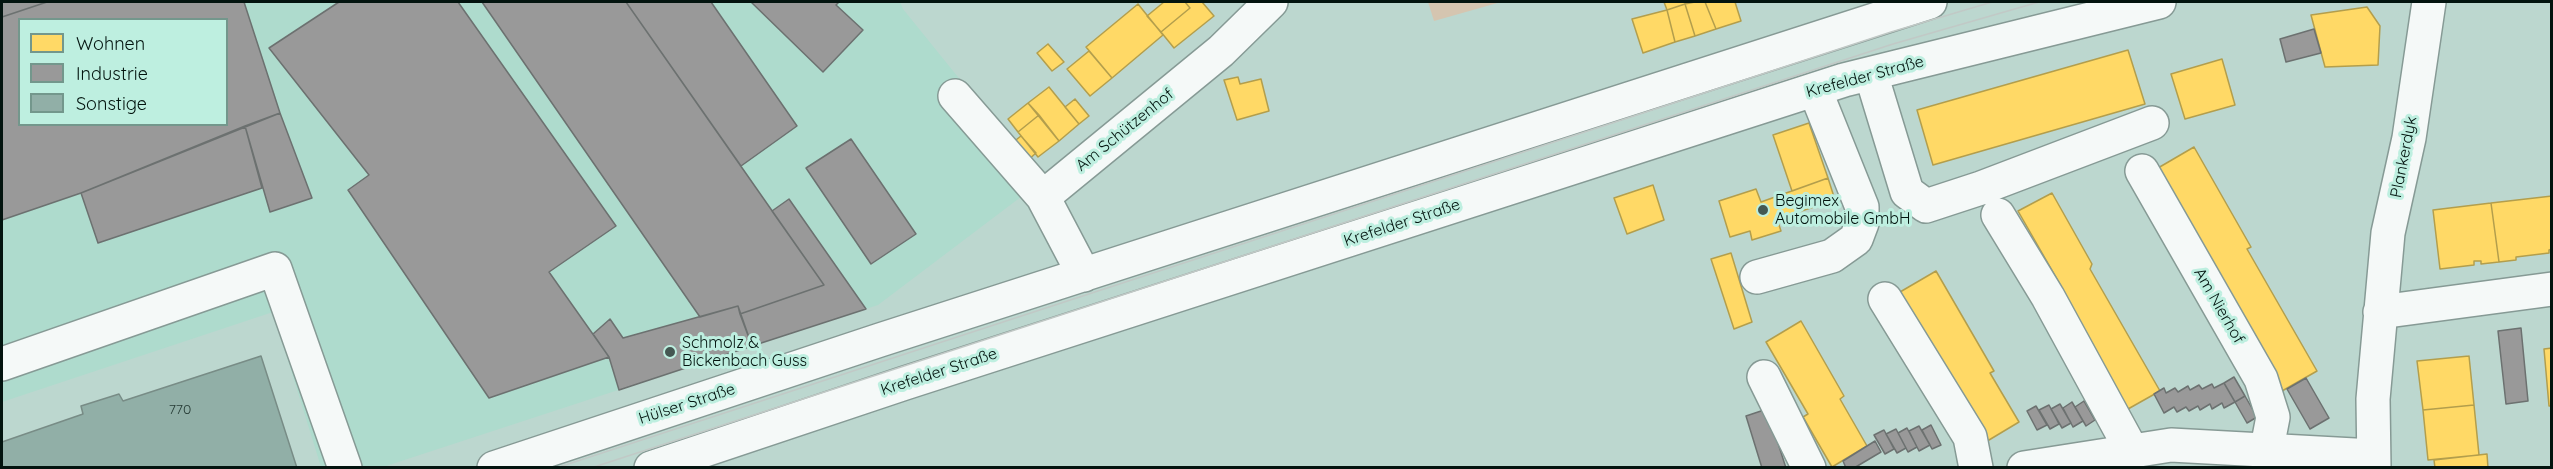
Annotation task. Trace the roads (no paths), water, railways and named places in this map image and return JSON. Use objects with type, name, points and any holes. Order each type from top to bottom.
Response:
[{"type":"street","name":"Am Schützenhof","points":[[1043,197],[1221,51],[1271,2]]},
{"type":"street","points":[[955,96],[1043,197],[1084,275],[1930,2]]},
{"type":"street","name":"Krefelder Straße","points":[[651,468],[905,382],[1815,90],[2158,2]]},
{"type":"street","name":"Plankerdyk","points":[[2374,462],[2373,399],[2388,233],[2409,138],[2429,2]]},
{"type":"street","points":[[1871,74],[1907,192],[1926,206],[1981,188],[2152,123]]},
{"type":"street","points":[[1757,277],[1832,256],[1856,239],[1862,223],[1862,207],[1815,90]]},
{"type":"street","name":"Am Nierhof","points":[[2142,171],[2261,379],[2273,417],[2266,448]]},
{"type":"street","points":[[1998,214],[2048,297],[2132,451]]},
{"type":"street","points":[[2,364],[275,269],[345,468]]},
{"type":"street","name":"Hülser Straße","points":[[494,468],[1084,275]]},
{"type":"street","points":[[2380,312],[2552,289]]},
{"type":"street","points":[[1885,299],[1970,437],[1976,468]]},
{"type":"street","points":[[1764,377],[1809,468]]},
{"type":"street","points":[[2024,468],[2171,445],[2266,448],[2374,462]]},
{"type":"tram line","points":[[556,468],[1891,32],[1992,2]]},
{"type":"tram line","points":[[591,468],[1893,44],[2039,2]]},
{"type":"place","name":"Begimex Automobile GmbH","points":[[1763,210]]},
{"type":"place","name":"Schmolz & Bickenbach Guss","points":[[670,352]]}]
